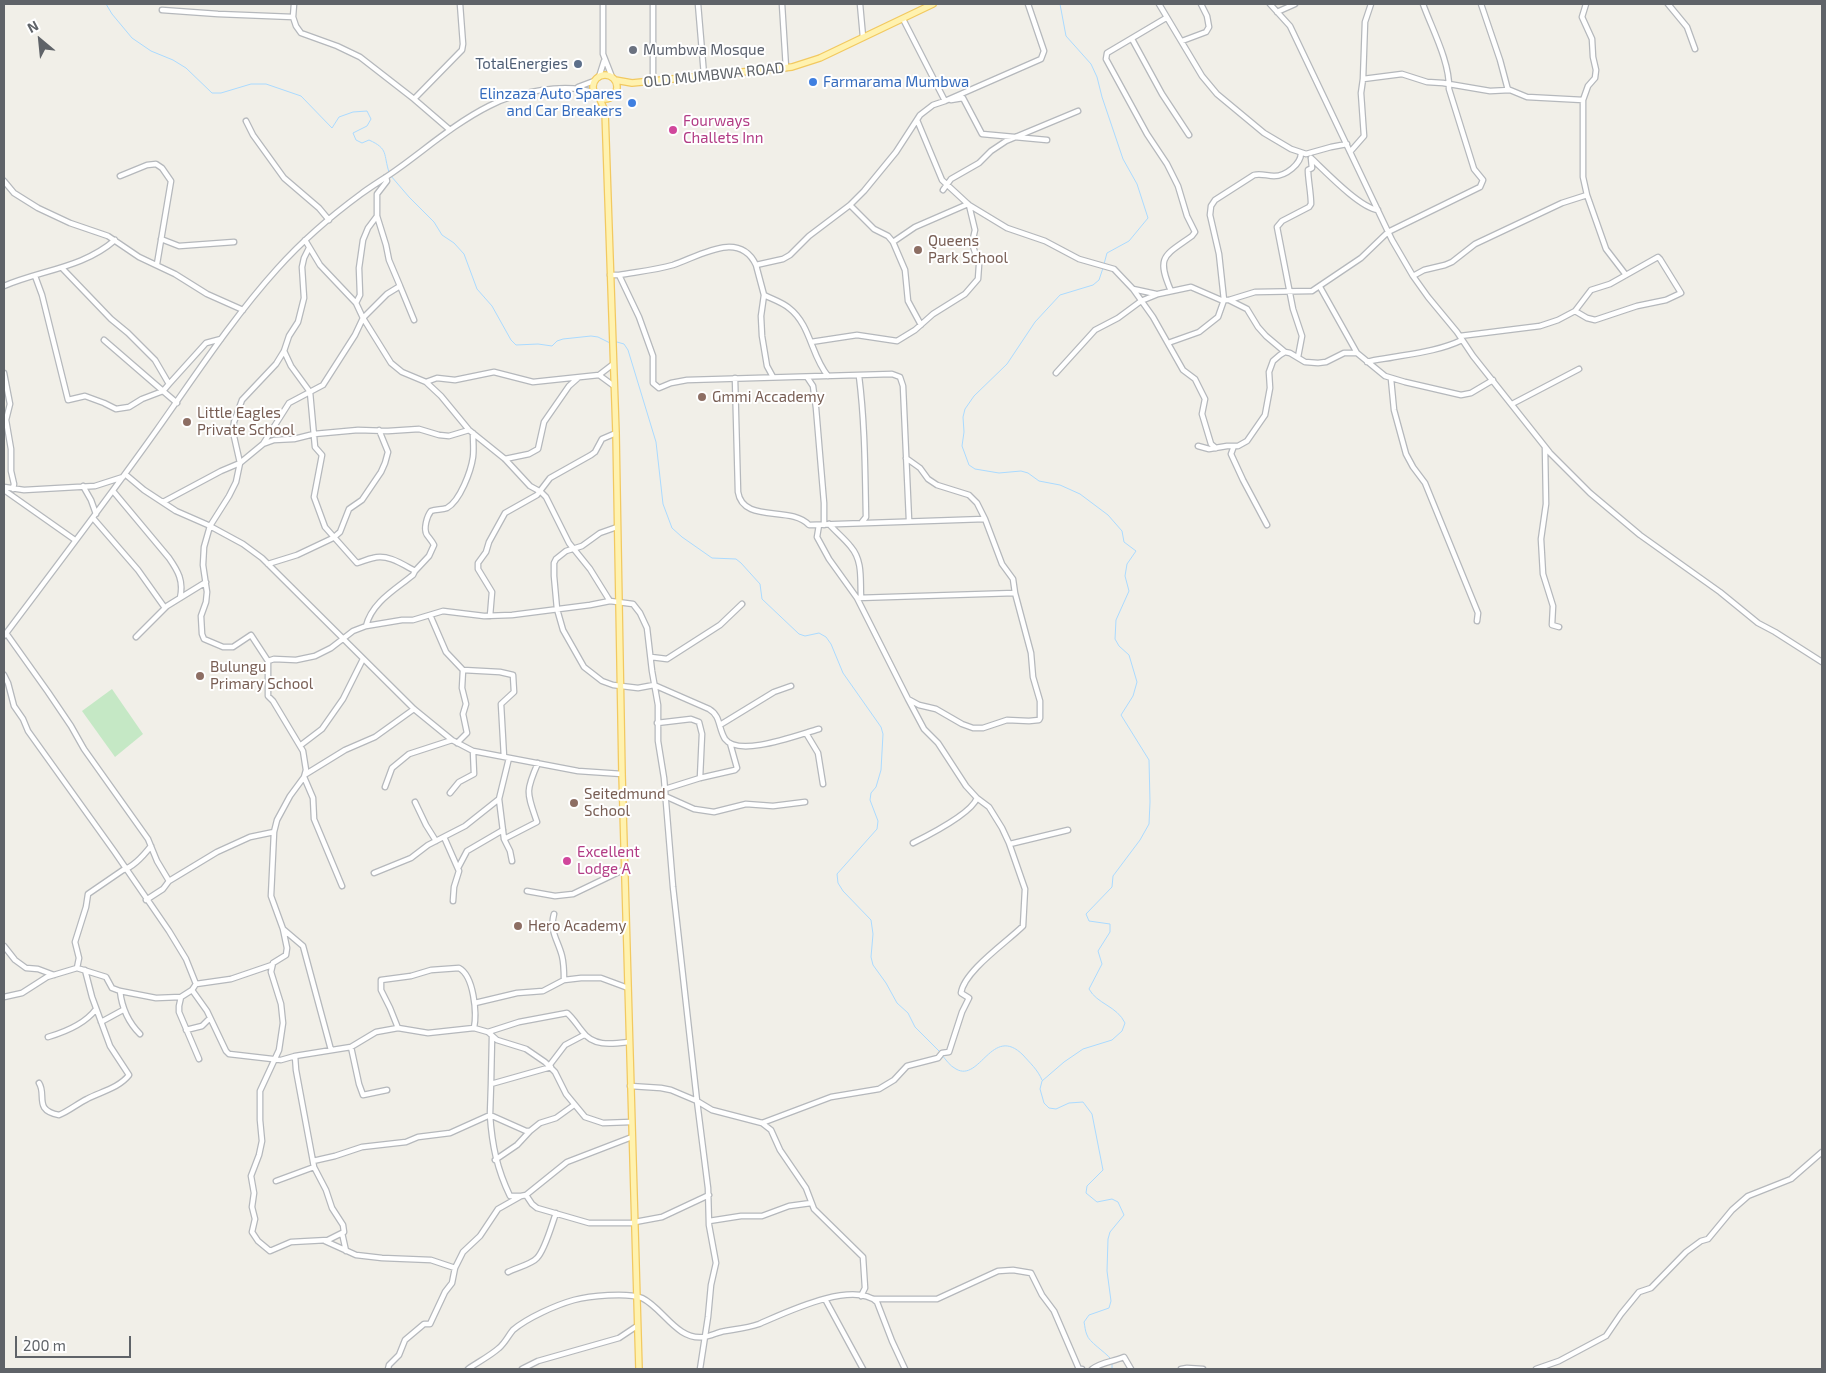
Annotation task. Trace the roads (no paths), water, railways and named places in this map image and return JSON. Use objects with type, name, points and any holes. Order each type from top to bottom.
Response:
[{"type":"main road","name":"OLD MUMBWA ROAD","points":[[632,83],[786,68],[820,58],[933,4]]},
{"type":"main road","points":[[632,83],[605,75],[597,79],[593,89],[604,111],[616,434],[622,774],[639,1369]]},
{"type":"main road","points":[[604,111],[617,86],[613,78]]},
{"type":"main road","points":[[597,95],[605,99],[632,83]]},
{"type":"street","points":[[294,4],[293,17],[301,33],[337,46],[360,57],[450,130]]},
{"type":"street","points":[[414,99],[462,50],[460,4]]},
{"type":"street","points":[[574,88],[597,79],[604,59],[603,4]]},
{"type":"street","points":[[652,4],[653,81]]},
{"type":"street","points":[[698,4],[704,75]]},
{"type":"street","points":[[782,4],[786,68]]},
{"type":"street","points":[[860,4],[863,38]]},
{"type":"street","points":[[756,265],[783,259],[790,255],[809,236],[850,205],[896,152],[925,110],[1041,59],[1044,51],[1028,4]]},
{"type":"street","points":[[1159,4],[1196,68],[1217,94],[1264,133],[1310,156],[1359,202],[1370,209],[1378,210]]},
{"type":"street","points":[[1182,41],[1206,32],[1210,27],[1201,4]]},
{"type":"street","points":[[1270,4],[1290,26],[1388,232],[1413,276],[1544,446],[1576,480],[1640,535],[1720,592],[1758,623],[1822,662]]},
{"type":"street","points":[[1277,12],[1295,4]]},
{"type":"street","points":[[1350,152],[1364,136],[1361,103],[1364,28],[1371,4]]},
{"type":"street","points":[[1227,300],[1255,292],[1290,292],[1312,290],[1320,287],[1361,258],[1388,232],[1478,188],[1483,182],[1474,169],[1449,89],[1443,59],[1423,4]]},
{"type":"street","points":[[1481,4],[1503,68],[1508,90]]},
{"type":"street","points":[[1586,4],[1582,17],[1592,39],[1596,70],[1595,78],[1588,86],[1583,100],[1583,177],[1587,195],[1606,249],[1626,275]]},
{"type":"street","points":[[1668,4],[1687,27],[1696,49]]},
{"type":"street","points":[[162,10],[293,17]]},
{"type":"street","points":[[1166,18],[1107,53],[1106,56],[1107,62],[1147,134],[1167,164],[1178,186],[1194,232],[1192,236],[1169,252],[1165,259],[1163,271],[1171,291]]},
{"type":"street","points":[[902,19],[945,101]]},
{"type":"street","points":[[1132,39],[1162,94],[1189,135]]},
{"type":"street","points":[[604,59],[613,78]]},
{"type":"street","points":[[1363,79],[1402,74],[1427,82],[1481,90],[1508,90],[1527,97],[1583,100]]},
{"type":"street","points":[[169,881],[157,861],[148,839],[84,750],[71,726],[48,692],[5,635],[124,476],[243,310],[277,269],[305,240],[361,194],[450,130],[489,106],[519,95],[558,88],[585,89],[597,95]]},
{"type":"street","points":[[945,101],[963,98],[982,134],[1047,140]]},
{"type":"street","points":[[944,187],[951,179],[979,163],[991,151],[1006,141],[1078,111]]},
{"type":"street","points":[[917,120],[944,187],[1007,228],[1045,241],[1080,259],[1111,268],[1133,289],[1153,317],[1182,370],[1195,379],[1205,399],[1202,414],[1210,444],[1217,448]]},
{"type":"street","points":[[246,122],[253,135],[284,178],[319,208],[329,220]]},
{"type":"street","points":[[1310,156],[1331,147],[1347,144]]},
{"type":"street","points":[[1168,343],[1199,332],[1218,317],[1227,300],[1210,215],[1211,206],[1222,194],[1254,175],[1277,176],[1283,174],[1297,164],[1301,153]]},
{"type":"street","points":[[1298,357],[1302,336],[1294,314],[1277,228],[1282,221],[1309,207],[1311,204],[1310,180],[1308,176],[1308,170],[1312,168],[1310,156]]},
{"type":"street","points":[[120,176],[150,164],[156,164],[167,175],[171,185],[157,264]]},
{"type":"street","points":[[388,176],[387,181],[377,194],[377,216],[386,245],[388,260],[414,320]]},
{"type":"street","points":[[4,181],[14,193],[38,208],[70,224],[108,236],[140,257],[157,264],[207,294],[243,310]]},
{"type":"street","points":[[1413,276],[1424,270],[1445,266],[1475,244],[1562,203],[1587,195]]},
{"type":"street","points":[[850,205],[874,229],[888,236],[893,242],[905,270],[908,301],[921,325]]},
{"type":"street","points":[[893,242],[915,227],[969,205]]},
{"type":"street","points":[[811,342],[857,334],[897,341],[921,325],[933,314],[970,290],[978,279],[979,265],[972,243],[975,230],[969,205]]},
{"type":"street","points":[[356,303],[360,294],[359,268],[363,240],[368,228],[377,216]]},
{"type":"street","points":[[161,239],[179,246],[234,242]]},
{"type":"street","points":[[4,286],[63,269],[96,253],[115,240]]},
{"type":"street","points":[[305,240],[308,248],[320,265],[356,303],[391,364],[402,372],[426,382],[441,396],[470,432],[505,459],[530,486],[541,492],[549,503],[565,536],[610,600]]},
{"type":"street","points":[[308,248],[302,267],[303,305],[298,322],[289,336],[284,351],[268,374],[240,404],[234,422],[233,432],[240,463],[233,489],[210,526],[204,546],[203,565],[206,582],[206,602],[200,616],[204,639],[223,647],[233,647],[251,636],[268,661],[268,696],[301,745],[306,763],[305,776],[313,798],[315,822],[342,886]]},
{"type":"street","points":[[610,275],[672,265],[700,252],[720,248],[742,250],[752,257],[756,265],[764,295],[760,316],[767,366],[773,377]]},
{"type":"street","points":[[1368,362],[1378,358],[1445,348],[1461,338],[1540,326],[1558,320],[1575,311],[1591,290],[1610,284],[1639,266],[1659,257],[1682,294],[1595,320],[1575,311]]},
{"type":"street","points":[[63,269],[110,319],[155,360],[169,384]]},
{"type":"street","points":[[618,275],[639,317],[653,356],[653,383],[662,388],[671,383],[687,380],[892,374],[900,377],[903,386],[909,520]]},
{"type":"street","points":[[35,276],[42,295],[68,400],[85,396],[116,409],[129,407],[142,399],[164,392],[206,343],[221,339]]},
{"type":"street","points":[[264,444],[289,403],[323,385],[355,335],[363,318],[384,296],[400,286]]},
{"type":"street","points":[[1056,373],[1095,330],[1158,294],[1191,286],[1211,296],[1227,300],[1247,309],[1266,336],[1286,352],[1305,362],[1326,362],[1344,353],[1357,353]]},
{"type":"street","points":[[1320,287],[1357,353],[1379,373],[1390,379],[1461,394],[1471,394],[1493,380]]},
{"type":"street","points":[[1133,289],[1158,294]]},
{"type":"street","points":[[764,295],[790,308],[808,332],[821,368],[828,376]]},
{"type":"street","points":[[104,340],[176,403]]},
{"type":"street","points":[[284,351],[291,366],[310,392],[315,447],[322,456],[313,495],[322,522],[333,538],[357,563],[371,558],[382,557],[392,559],[415,571]]},
{"type":"street","points":[[1198,446],[1209,449],[1243,444],[1263,419],[1270,397],[1268,372],[1271,364],[1276,358],[1286,352]]},
{"type":"street","points":[[426,382],[437,378],[455,380],[491,372],[510,375],[531,382],[599,375],[612,365]]},
{"type":"street","points":[[761,377],[767,366]]},
{"type":"street","points":[[813,386],[821,368]]},
{"type":"street","points":[[1512,404],[1579,370]]},
{"type":"street","points":[[4,373],[10,404],[6,420],[11,449],[11,471],[14,489]]},
{"type":"street","points":[[599,375],[614,386]]},
{"type":"street","points":[[859,376],[863,420],[866,517],[862,522]]},
{"type":"street","points":[[505,459],[528,454],[538,449],[544,422],[569,386],[579,377]]},
{"type":"street","points":[[807,377],[813,386],[824,503],[824,524],[817,538]]},
{"type":"street","points":[[735,378],[738,492],[741,502],[752,511],[774,512],[800,518],[809,525],[828,559],[859,597],[924,729],[938,742],[966,786],[993,813],[1010,844],[1025,889],[1023,924],[982,962],[962,986],[961,993],[970,998],[962,1012],[949,1052],[942,1053],[938,1058],[907,1066],[894,1080],[878,1089],[831,1097],[762,1123]]},
{"type":"street","points":[[1390,379],[1394,410],[1406,454],[1425,483],[1437,510],[1450,548],[1478,613],[1477,622]]},
{"type":"street","points":[[163,502],[221,470],[240,463],[264,444],[274,440],[294,439],[314,434],[352,430],[419,429],[449,436],[470,432]]},
{"type":"street","points":[[268,564],[297,555],[333,538],[343,528],[349,509],[362,500],[381,472],[385,462],[388,452],[379,430]]},
{"type":"street","points":[[366,626],[381,600],[413,575],[429,556],[434,545],[426,534],[428,515],[431,511],[447,508],[459,495],[474,456],[470,432]]},
{"type":"street","points":[[490,616],[492,592],[478,569],[478,563],[486,552],[489,542],[505,513],[541,492],[546,481],[550,478],[595,452],[602,438],[616,434]]},
{"type":"street","points":[[1234,446],[1231,454],[1232,457],[1267,525]]},
{"type":"street","points":[[1544,446],[1546,504],[1541,539],[1543,574],[1553,606],[1552,625],[1559,627]]},
{"type":"street","points":[[906,458],[920,468],[928,479],[937,485],[969,495],[977,503],[1002,564],[1014,579],[1031,653],[1033,677],[1040,701],[1039,720],[1007,720],[983,728],[973,728],[936,709],[919,705],[908,699]]},
{"type":"street","points":[[4,489],[24,490],[95,486],[124,476]]},
{"type":"street","points":[[124,476],[187,517],[210,526],[243,544],[268,564],[414,709],[457,743],[473,751],[578,771],[622,774]]},
{"type":"street","points":[[83,486],[89,495],[94,516],[138,570],[165,608]]},
{"type":"street","points":[[4,489],[76,540]]},
{"type":"street","points":[[113,491],[177,569],[182,583],[180,598]]},
{"type":"street","points":[[866,517],[871,522]]},
{"type":"street","points":[[809,525],[909,520],[985,519]]},
{"type":"street","points":[[824,524],[851,546],[858,560],[860,570],[859,597]]},
{"type":"street","points":[[617,527],[600,533],[574,550],[561,554],[554,563],[557,609],[563,630],[584,667],[602,681],[621,687],[638,688],[654,685],[709,708],[716,715],[726,739],[730,743],[736,770],[700,778],[665,789]]},
{"type":"street","points":[[136,637],[165,608],[206,582]]},
{"type":"street","points":[[859,597],[1016,593]]},
{"type":"street","points":[[268,661],[274,659],[296,660],[315,656],[344,639],[353,631],[366,626],[413,620],[447,610],[490,616],[512,615],[610,600],[633,604],[640,613],[647,628],[658,705],[657,722],[673,887],[709,1195],[709,1221],[716,1263],[711,1285],[706,1337],[700,1369]]},
{"type":"street","points":[[651,657],[667,659],[720,625],[742,604]]},
{"type":"street","points":[[430,615],[446,652],[463,670],[500,672],[513,675],[514,692],[501,704],[507,757],[499,799],[504,839],[510,851],[512,862]]},
{"type":"street","points":[[301,745],[322,729],[343,699],[363,659]]},
{"type":"street","points":[[457,743],[468,733],[464,714],[466,704],[462,688],[463,670]]},
{"type":"street","points":[[4,675],[14,706],[24,719],[32,737],[126,869],[186,959],[196,984]]},
{"type":"street","points":[[720,725],[774,692],[791,686]]},
{"type":"street","points":[[4,997],[22,992],[40,981],[77,968],[106,977],[112,988],[120,992],[156,998],[181,997],[192,990],[196,984],[231,979],[272,965],[287,953],[283,929],[271,896],[274,832],[277,820],[290,796],[305,776],[345,750],[375,737],[414,709]]},
{"type":"street","points":[[657,722],[690,719],[699,722],[702,734],[700,778]]},
{"type":"street","points":[[730,743],[743,746],[768,744],[819,729]]},
{"type":"street","points":[[806,733],[818,753],[824,784]]},
{"type":"street","points":[[296,738],[309,738]]},
{"type":"street","points":[[385,787],[392,768],[409,754],[452,740]]},
{"type":"street","points":[[450,793],[459,782],[474,774],[473,751]]},
{"type":"street","points":[[504,839],[537,822],[529,802],[528,791],[529,783],[538,763]]},
{"type":"street","points":[[665,796],[694,809],[714,812],[746,804],[773,806],[805,802]]},
{"type":"street","points":[[913,843],[954,820],[974,805],[977,798]]},
{"type":"street","points":[[374,873],[411,858],[436,841],[472,821],[499,799]]},
{"type":"street","points":[[415,802],[436,841]]},
{"type":"street","points":[[458,868],[467,851],[503,830]]},
{"type":"street","points":[[1010,844],[1068,830]]},
{"type":"street","points":[[146,900],[163,889],[169,881],[217,852],[250,837],[274,832]]},
{"type":"street","points":[[444,837],[459,874],[454,887],[453,901]]},
{"type":"street","points":[[77,968],[78,958],[75,942],[86,908],[87,896],[90,892],[126,869],[146,853],[151,846]]},
{"type":"street","points":[[526,891],[555,896],[573,894],[625,869]]},
{"type":"street","points":[[554,914],[551,923],[552,932],[562,955],[564,980]]},
{"type":"street","points":[[283,929],[303,946],[331,1050]]},
{"type":"street","points":[[4,946],[15,960],[26,968],[38,969],[54,975]]},
{"type":"street","points":[[272,965],[271,975],[281,1004],[283,1023],[280,1047],[260,1091],[262,1141],[251,1176],[254,1193],[252,1207],[255,1219],[252,1232],[258,1241],[270,1251],[291,1242],[323,1241],[342,1233]]},
{"type":"street","points":[[398,1028],[380,990],[380,983],[384,978],[411,976],[431,970],[459,968],[468,977],[475,1003],[474,1028]]},
{"type":"street","points":[[39,1083],[42,1089],[44,1108],[59,1115],[128,1077],[127,1072],[110,1046],[89,990],[85,970]]},
{"type":"street","points":[[475,1003],[517,993],[543,991],[564,980],[601,978],[628,988]]},
{"type":"street","points":[[192,990],[210,1018],[229,1054],[261,1056],[275,1060],[351,1047],[376,1032],[398,1028],[428,1033],[474,1028],[488,1032],[518,1022],[567,1013],[572,1017],[584,1035],[598,1043],[629,1042]]},
{"type":"street","points":[[120,992],[123,1010],[132,1026],[140,1034]]},
{"type":"street","points":[[181,997],[180,1012],[199,1059]]},
{"type":"street","points":[[48,1037],[62,1033],[90,1018],[96,1009]]},
{"type":"street","points":[[101,1022],[123,1010]]},
{"type":"street","points":[[186,1030],[202,1026],[210,1018]]},
{"type":"street","points":[[488,1032],[492,1037],[526,1049],[550,1066],[574,1105],[585,1117],[603,1123],[631,1122]]},
{"type":"street","points":[[491,1084],[550,1066],[565,1045],[584,1035]]},
{"type":"street","points":[[492,1037],[490,1115],[495,1160],[510,1196],[523,1196],[535,1206],[589,1223],[635,1222],[662,1217],[709,1195]]},
{"type":"street","points":[[351,1047],[363,1095],[387,1090]]},
{"type":"street","points":[[295,1056],[314,1167],[326,1190],[332,1208],[343,1225],[344,1232],[342,1233],[346,1252]]},
{"type":"street","points":[[630,1086],[666,1089],[697,1101],[712,1110],[762,1123],[771,1130],[780,1150],[806,1188],[811,1203],[818,1214],[863,1257],[865,1288],[861,1296]]},
{"type":"street","points":[[495,1160],[517,1145],[540,1123],[556,1118],[574,1105]]},
{"type":"street","points":[[313,1161],[362,1147],[406,1142],[418,1137],[450,1133],[490,1115],[522,1130],[530,1131]]},
{"type":"street","points":[[388,1369],[389,1365],[399,1355],[407,1337],[424,1324],[430,1324],[445,1292],[452,1283],[455,1268],[463,1252],[480,1236],[498,1209],[523,1196],[567,1162],[632,1137]]},
{"type":"street","points":[[1536,1369],[1559,1361],[1606,1336],[1639,1292],[1651,1288],[1686,1252],[1701,1240],[1708,1238],[1732,1210],[1748,1196],[1790,1179],[1822,1152]]},
{"type":"street","points":[[276,1181],[314,1167]]},
{"type":"street","points":[[709,1221],[741,1216],[762,1216],[789,1206],[811,1203]]},
{"type":"street","points":[[508,1272],[537,1259],[550,1236],[556,1213]]},
{"type":"street","points":[[323,1241],[346,1252],[370,1257],[431,1260],[455,1268]]},
{"type":"street","points":[[468,1369],[498,1349],[518,1326],[556,1306],[574,1300],[593,1297],[636,1296],[646,1301],[690,1337],[706,1337],[758,1324],[799,1306],[825,1299],[861,1296],[874,1299],[937,1299],[998,1271],[1013,1270],[1031,1273],[1042,1295],[1054,1311],[1079,1369],[1082,1369]]},
{"type":"street","points":[[825,1299],[863,1369]]},
{"type":"street","points":[[874,1299],[879,1306],[905,1369]]},
{"type":"street","points":[[522,1369],[538,1361],[619,1338],[637,1326]]},
{"type":"street","points":[[1092,1369],[1101,1362],[1112,1362],[1124,1357],[1131,1369]]},
{"type":"street","points":[[1181,1369],[1204,1369]]},
{"type":"waterway","points":[[106,4],[132,38],[151,51],[173,60],[186,68],[212,93],[221,93],[251,84],[266,84],[301,96],[332,128],[339,117],[353,112],[367,111],[371,119],[367,126],[353,133],[356,140],[362,143],[369,140],[383,149],[389,172]]},
{"type":"waterway","points":[[1060,4],[1066,36],[1091,64],[1097,77],[1123,159],[1137,184],[1148,218],[1129,241],[1107,253],[1104,264]]},
{"type":"waterway","points":[[391,176],[434,222],[442,235],[454,243],[464,254],[477,289],[492,306],[511,340],[516,345],[538,344],[552,346],[557,341],[563,339],[591,336],[610,343]]},
{"type":"waterway","points":[[1103,268],[1099,280],[1093,285],[1060,295],[1035,322],[1007,364],[974,396],[965,409],[963,417],[964,432],[962,446],[969,465],[975,469],[999,473],[1021,471],[1028,473],[1039,481],[1060,485],[1080,494],[1108,515],[1122,531],[1124,542],[1136,551],[1127,564],[1125,576],[1129,591],[1116,620],[1115,639],[1119,646],[1129,655],[1137,682],[1133,696],[1121,715],[1149,760],[1149,824],[1140,840],[1113,876],[1112,887],[1086,914],[1089,921],[1110,924],[1110,932],[1098,951],[1102,964],[1089,989],[1097,998],[1117,1013],[1125,1023],[1122,1031],[1112,1040],[1083,1049],[1064,1062],[1042,1081],[1040,1089],[1044,1103],[1049,1108],[1056,1109],[1069,1103],[1083,1102],[1092,1114],[1103,1170],[1087,1186],[1086,1193],[1097,1202],[1112,1199],[1118,1202],[1124,1215],[1110,1232],[1108,1239],[1107,1271],[1111,1301],[1109,1308],[1089,1315],[1084,1322],[1088,1338],[1111,1359]]},
{"type":"waterway","points":[[617,342],[624,344],[628,350],[656,442],[663,504],[672,528],[712,558],[736,559],[741,563],[760,584],[762,599],[799,634],[805,636],[819,633],[826,637],[831,644],[843,673],[881,727],[883,734],[881,770],[870,800],[878,821],[877,829],[837,874],[838,883],[843,891],[871,920],[873,934],[871,957],[873,965],[897,1003],[908,1013],[915,1027],[940,1052]]},
{"type":"waterway","points":[[942,1055],[954,1068],[964,1071],[972,1068],[995,1049],[1003,1046],[1012,1047],[1023,1055],[1042,1080]]},
{"type":"waterway","points":[[1112,1363],[1112,1369]]},
{"type":"place","name":"Mumbwa Mosque","points":[[633,50]]},
{"type":"place","name":"TotalEnergies","points":[[578,64]]},
{"type":"place","name":"Farmarama Mumbwa","points":[[813,82]]},
{"type":"place","name":"Elinzaza Auto Spares and Car Breakers","points":[[632,103]]},
{"type":"place","name":"Fourways Challets Inn","points":[[673,130]]},
{"type":"place","name":"Queens Park School","points":[[918,250]]},
{"type":"place","name":"Gmmi Accademy","points":[[702,397]]},
{"type":"place","name":"Little Eagles Private School","points":[[187,422]]},
{"type":"place","name":"Bulungu Primary School","points":[[200,676]]},
{"type":"place","name":"Seitedmund School","points":[[574,803]]},
{"type":"place","name":"Excellent Lodge A","points":[[567,861]]},
{"type":"place","name":"Hero Academy","points":[[518,926]]}]
